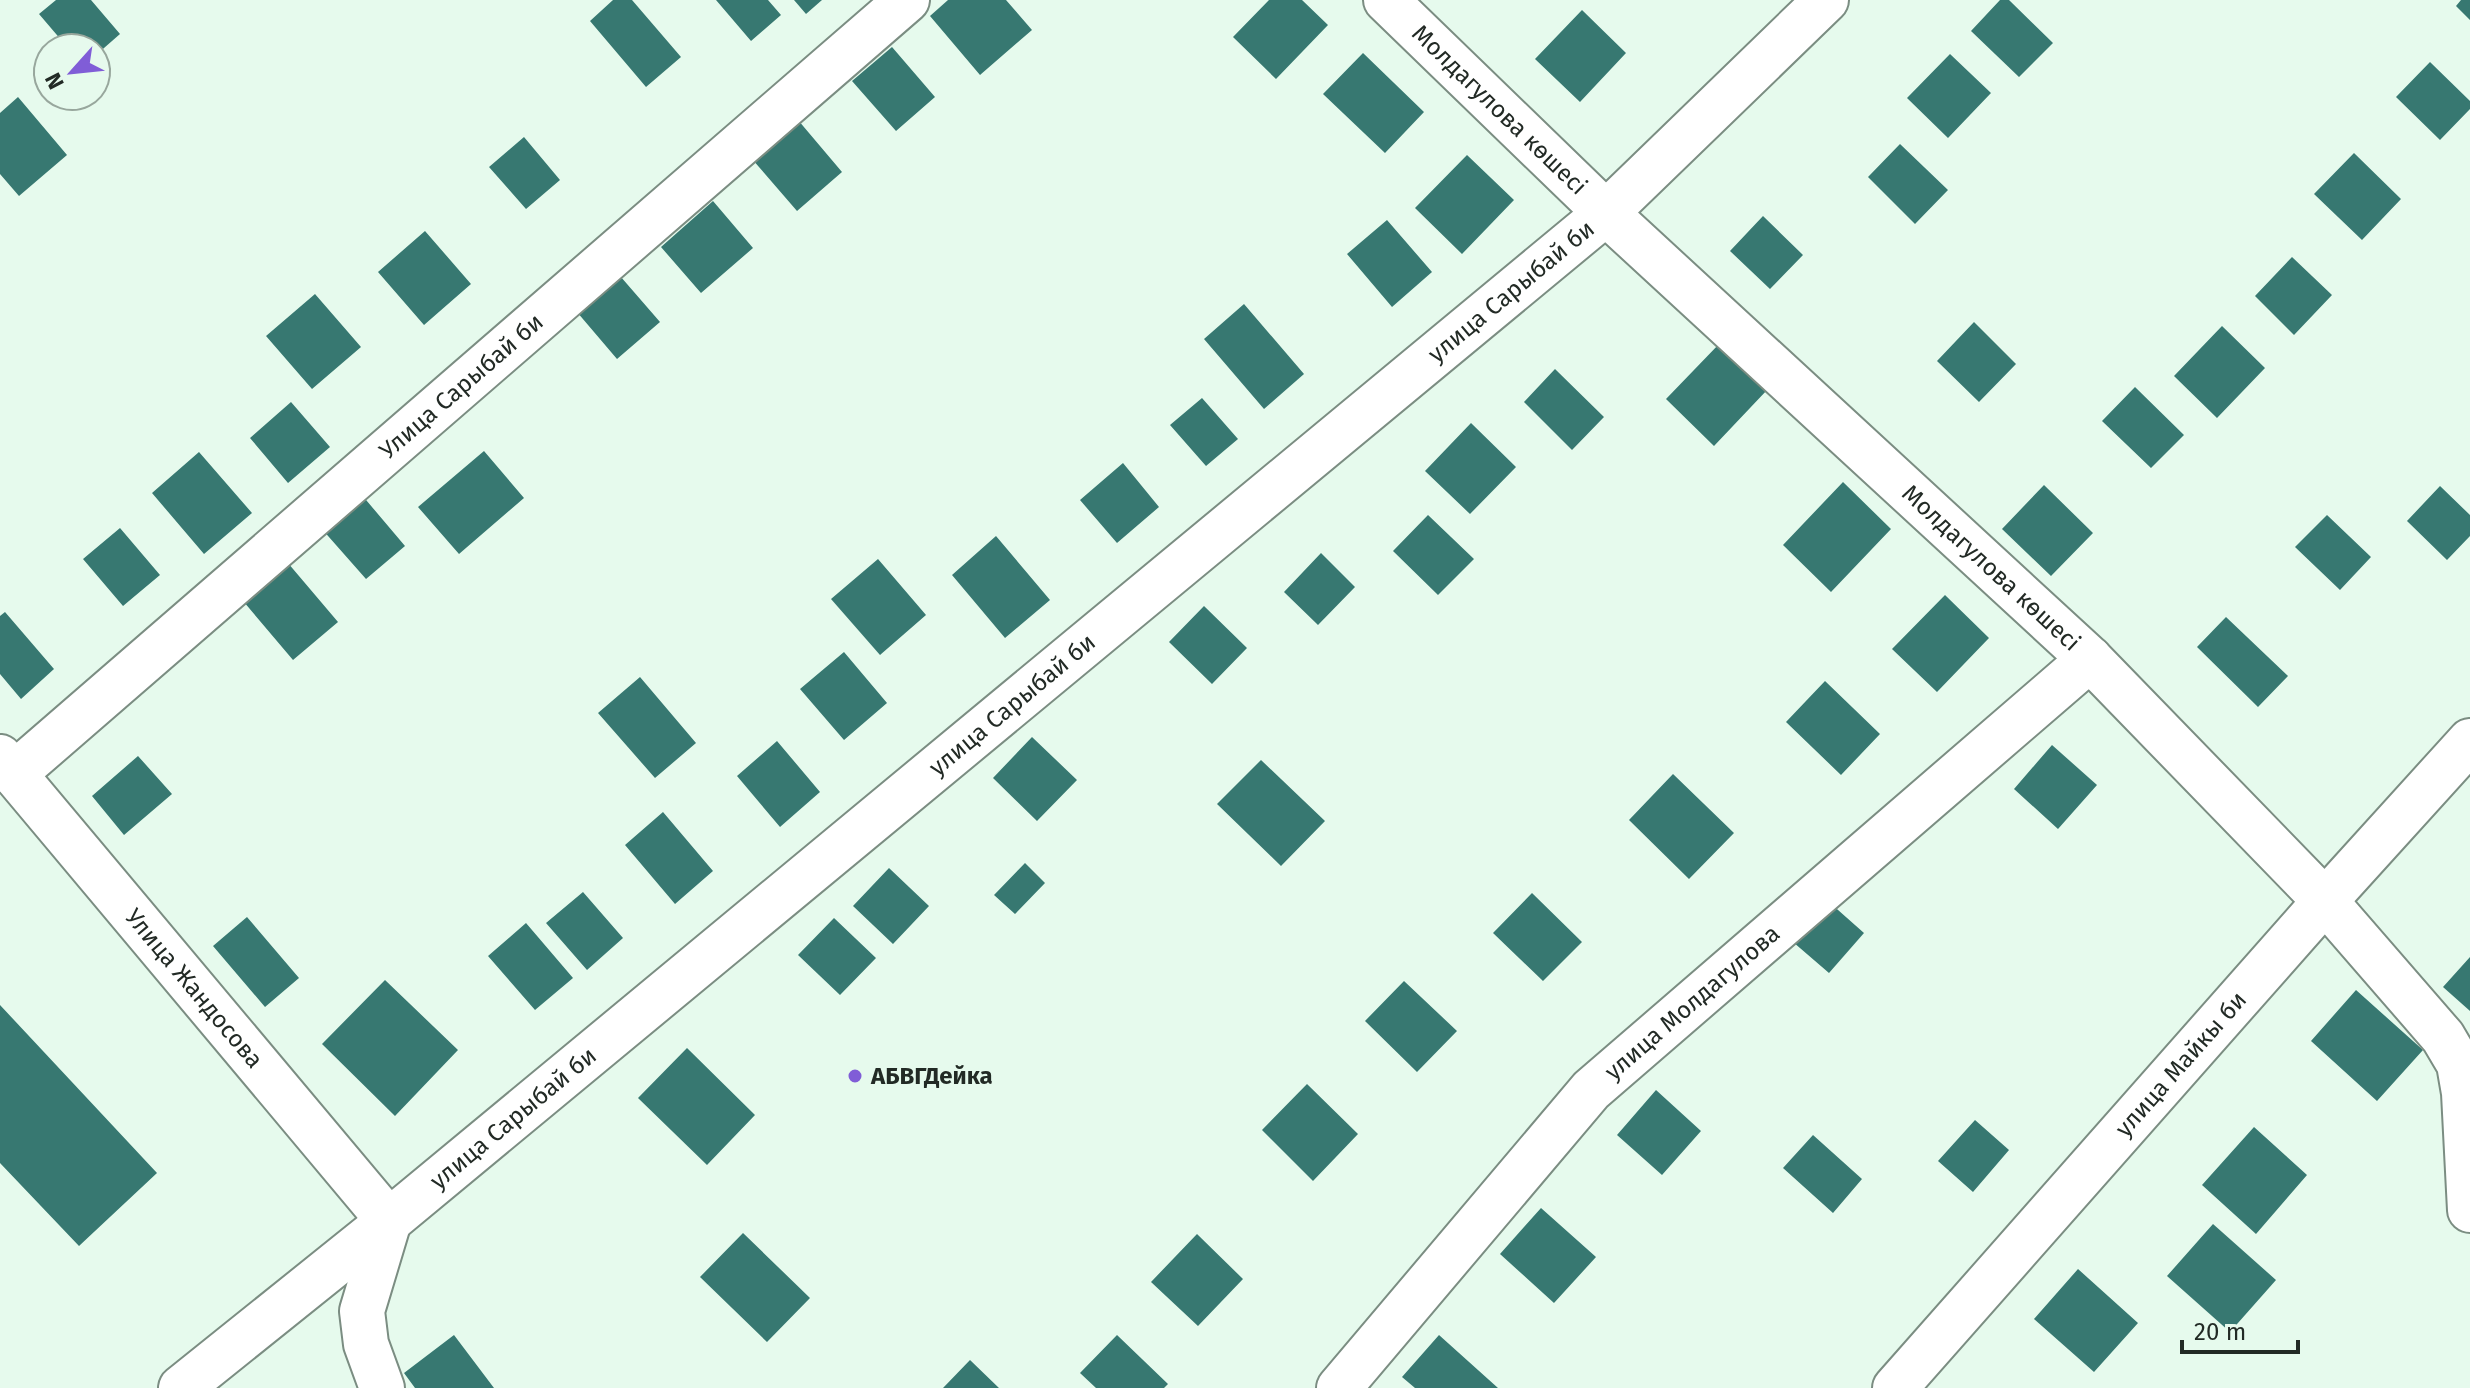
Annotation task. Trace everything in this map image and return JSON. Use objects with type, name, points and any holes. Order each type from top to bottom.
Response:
[{"type":"street","name":"Улица Сарыбай би","points":[[7,765],[907,0]]},
{"type":"street","name":"Молдагулова көшесі","points":[[1386,0],[1606,213],[2090,659],[2325,901],[2443,1037],[2459,1064],[2464,1093],[2470,1210]]},
{"type":"street","name":"улица Сарыбай би","points":[[181,1388],[389,1221],[1606,213],[1826,0]]},
{"type":"street","name":"улица Молдагулова","points":[[1339,1388],[1591,1090],[2090,659]]},
{"type":"street","name":"улица Майкы би","points":[[1895,1388],[2470,741]]},
{"type":"street","name":"Улица Жандосова","points":[[7,765],[389,1221]]},
{"type":"street","points":[[382,1388],[366,1344],[362,1311],[389,1221]]},
{"type":"building","points":[[56,0],[91,0],[120,34],[112,41],[112,32],[54,32],[39,14]]},
{"type":"building","points":[[613,0],[632,0],[681,57],[646,87],[590,21]]},
{"type":"building","points":[[716,0],[768,0],[781,15],[751,41]]},
{"type":"building","points":[[794,0],[822,0],[806,14]]},
{"type":"building","points":[[948,0],[1006,0],[1032,30],[980,75],[930,16]]},
{"type":"building","points":[[1269,0],[1302,0],[1328,25],[1276,79],[1233,37]]},
{"type":"building","points":[[2000,0],[2009,0],[2053,43],[2019,77],[1971,31]]},
{"type":"building","points":[[2461,0],[2470,0],[2470,20],[2456,6]]},
{"type":"building","points":[[1582,10],[1626,53],[1580,102],[1535,59]]},
{"type":"building","points":[[892,47],[935,97],[896,131],[852,81]]},
{"type":"building","points":[[1363,53],[1424,112],[1385,153],[1323,94]]},
{"type":"building","points":[[1950,54],[1991,93],[1948,138],[1907,98]]},
{"type":"building","points":[[2430,62],[2470,101],[2470,109],[2440,140],[2396,97]]},
{"type":"building","points":[[18,97],[67,155],[19,196],[0,174],[0,113]]},
{"type":"building","points":[[798,120],[842,172],[797,211],[752,159]]},
{"type":"building","points":[[524,137],[560,180],[526,209],[489,167]]},
{"type":"building","points":[[1900,144],[1948,190],[1915,224],[1868,177]]},
{"type":"building","points":[[2354,153],[2401,199],[2362,240],[2314,194]]},
{"type":"building","points":[[1467,155],[1514,200],[1462,254],[1415,208]]},
{"type":"building","points":[[713,201],[753,248],[701,293],[661,247]]},
{"type":"building","points":[[1763,216],[1803,255],[1770,289],[1730,251]]},
{"type":"building","points":[[1387,220],[1432,272],[1392,307],[1347,254]]},
{"type":"building","points":[[425,231],[471,284],[424,325],[378,272]]},
{"type":"building","points":[[2292,257],[2332,295],[2294,335],[2255,296]]},
{"type":"building","points":[[614,269],[660,322],[617,359],[571,305]]},
{"type":"building","points":[[315,294],[361,347],[312,389],[266,336]]},
{"type":"building","points":[[1244,304],[1304,374],[1264,409],[1204,339]]},
{"type":"building","points":[[1974,322],[2016,364],[1979,402],[1937,361]]},
{"type":"building","points":[[2222,326],[2265,368],[2217,418],[2174,376]]},
{"type":"building","points":[[1720,343],[1768,389],[1714,446],[1666,399]]},
{"type":"building","points":[[1555,369],[1604,417],[1572,450],[1524,402]]},
{"type":"building","points":[[2135,387],[2184,435],[2151,468],[2102,421]]},
{"type":"building","points":[[1202,398],[1238,439],[1206,466],[1170,425]]},
{"type":"building","points":[[291,402],[330,447],[288,483],[250,438]]},
{"type":"building","points":[[1471,423],[1516,467],[1470,514],[1425,471]]},
{"type":"building","points":[[484,451],[524,498],[459,554],[418,507]]},
{"type":"building","points":[[199,452],[252,513],[204,554],[152,493]]},
{"type":"building","points":[[1123,463],[1159,507],[1117,543],[1080,500]]},
{"type":"building","points":[[1843,482],[1891,529],[1831,592],[1783,545]]},
{"type":"building","points":[[2044,485],[2093,533],[2051,576],[2002,529]]},
{"type":"building","points":[[2440,486],[2470,515],[2470,536],[2447,560],[2407,521]]},
{"type":"building","points":[[361,494],[405,546],[366,579],[321,528]]},
{"type":"building","points":[[1428,515],[1474,559],[1438,595],[1393,551]]},
{"type":"building","points":[[2327,515],[2371,557],[2340,590],[2295,547]]},
{"type":"building","points":[[120,528],[160,575],[123,606],[83,559]]},
{"type":"building","points":[[996,536],[1050,600],[1005,638],[952,575]]},
{"type":"building","points":[[1321,553],[1355,587],[1318,625],[1284,592]]},
{"type":"building","points":[[282,556],[338,622],[293,660],[238,595]]},
{"type":"building","points":[[878,559],[926,615],[880,655],[831,599]]},
{"type":"building","points":[[1945,595],[1989,638],[1937,692],[1892,649]]},
{"type":"building","points":[[1204,606],[1247,648],[1212,684],[1169,642]]},
{"type":"building","points":[[5,612],[54,669],[21,699],[0,674],[0,616]]},
{"type":"building","points":[[2226,617],[2288,676],[2258,707],[2197,647]]},
{"type":"building","points":[[844,652],[887,703],[844,740],[800,689]]},
{"type":"building","points":[[640,677],[696,743],[655,778],[598,713]]},
{"type":"building","points":[[1825,681],[1880,734],[1841,775],[1786,722]]},
{"type":"building","points":[[1032,737],[1077,780],[1037,821],[993,778]]},
{"type":"building","points":[[777,741],[820,792],[780,827],[737,776]]},
{"type":"building","points":[[2052,745],[2097,785],[2058,829],[2014,789]]},
{"type":"building","points":[[138,756],[172,794],[124,835],[92,796]]},
{"type":"building","points":[[1261,760],[1325,821],[1281,866],[1217,804]]},
{"type":"building","points":[[1673,774],[1734,833],[1689,879],[1629,820]]},
{"type":"building","points":[[663,812],[713,871],[675,904],[625,845]]},
{"type":"building","points":[[1025,863],[1045,883],[1015,914],[994,895]]},
{"type":"building","points":[[889,868],[929,906],[893,944],[853,906]]},
{"type":"building","points":[[583,892],[623,938],[587,970],[546,923]]},
{"type":"building","points":[[1532,893],[1582,942],[1543,981],[1493,933]]},
{"type":"building","points":[[1829,902],[1864,933],[1829,973],[1793,942]]},
{"type":"building","points":[[247,917],[299,978],[265,1007],[213,946]]},
{"type":"building","points":[[834,918],[876,958],[840,995],[798,955]]},
{"type":"building","points":[[526,923],[573,978],[535,1010],[488,956]]},
{"type":"building","points":[[2470,957],[2470,1011],[2443,987]]},
{"type":"building","points":[[385,980],[458,1050],[395,1116],[322,1044]]},
{"type":"building","points":[[1404,981],[1457,1031],[1417,1072],[1365,1021]]},
{"type":"building","points":[[2356,990],[2423,1050],[2377,1101],[2311,1041]]},
{"type":"building","points":[[0,1005],[157,1173],[79,1246],[0,1163]]},
{"type":"building","points":[[687,1048],[755,1115],[707,1165],[638,1098]]},
{"type":"building","points":[[1307,1084],[1358,1134],[1313,1181],[1262,1130]]},
{"type":"building","points":[[1656,1090],[1701,1131],[1662,1175],[1617,1135]]},
{"type":"building","points":[[1975,1120],[2009,1150],[1973,1192],[1938,1161]]},
{"type":"building","points":[[2254,1127],[2307,1175],[2256,1234],[2202,1185]]},
{"type":"building","points":[[1813,1135],[1862,1179],[1833,1213],[1783,1168]]},
{"type":"building","points":[[1541,1208],[1596,1257],[1554,1303],[1500,1254]]},
{"type":"building","points":[[2213,1224],[2276,1280],[2230,1332],[2167,1276]]},
{"type":"building","points":[[743,1233],[810,1298],[767,1342],[700,1277]]},
{"type":"building","points":[[1197,1234],[1243,1279],[1198,1326],[1151,1282]]},
{"type":"building","points":[[2078,1269],[2138,1323],[2094,1372],[2034,1319]]},
{"type":"building","points":[[454,1335],[494,1388],[415,1388],[404,1373]]},
{"type":"building","points":[[1117,1335],[1168,1384],[1164,1388],[1096,1388],[1080,1373]]},
{"type":"building","points":[[1439,1335],[1498,1388],[1415,1388],[1402,1377]]},
{"type":"building","points":[[970,1360],[999,1388],[943,1388]]},
{"type":"place","name":"АБВГДейка","points":[[855,1076]]}]
